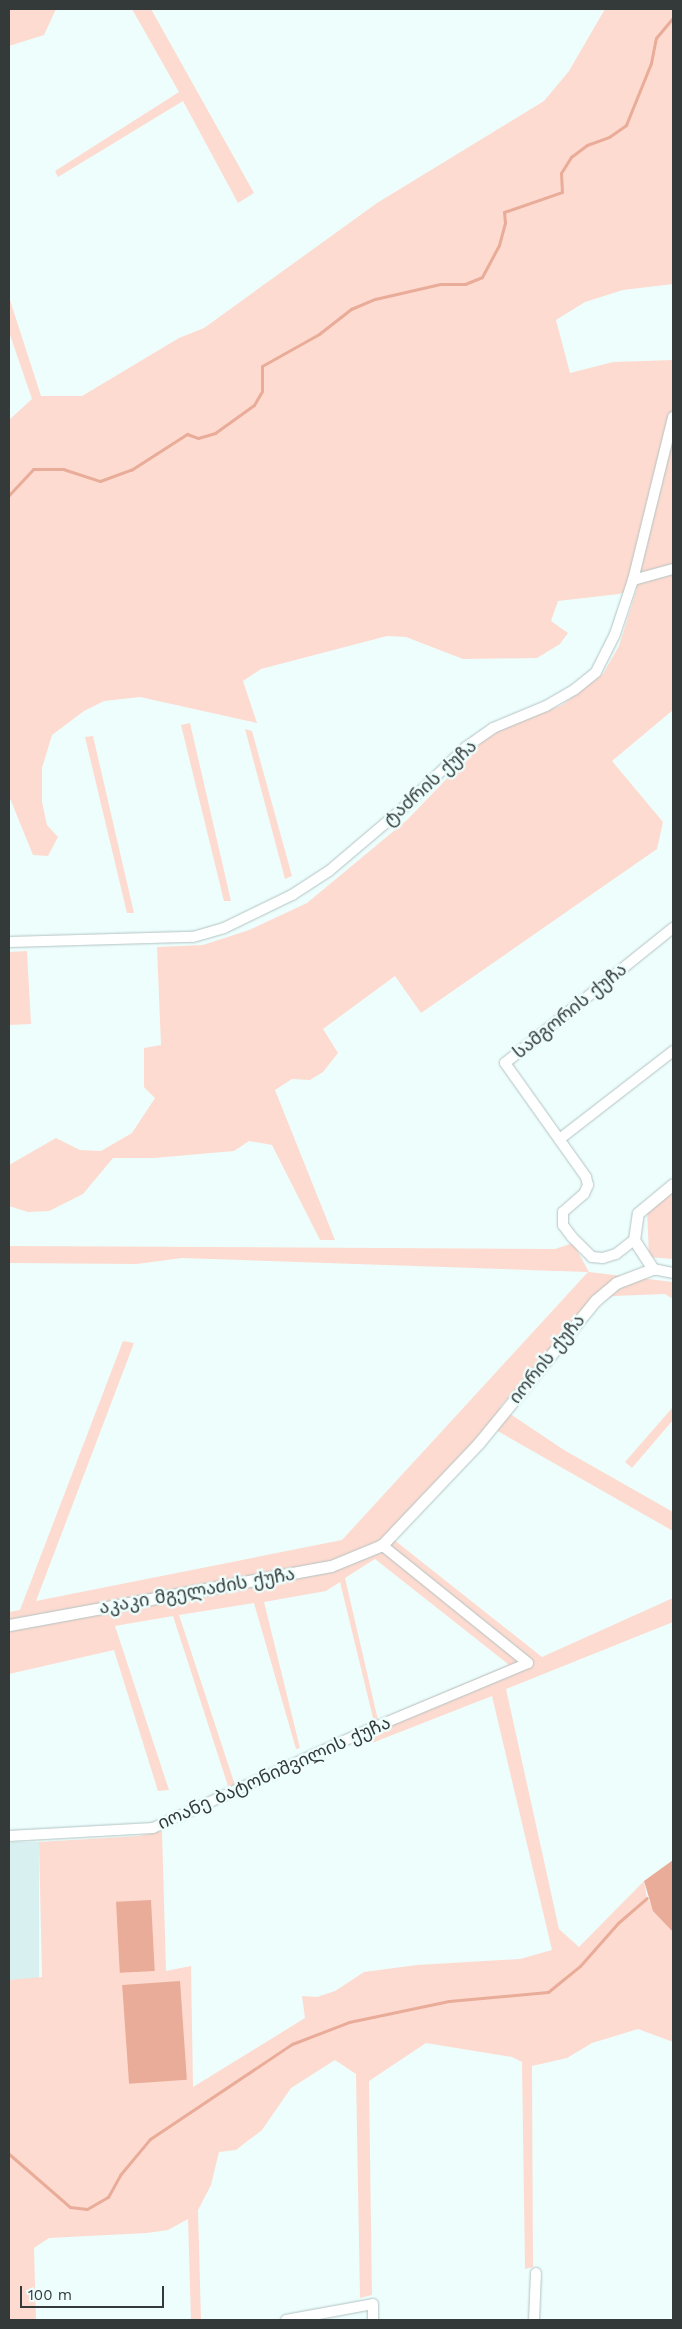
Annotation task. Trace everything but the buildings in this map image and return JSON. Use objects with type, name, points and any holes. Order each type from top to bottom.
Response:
[{"type":"street","name":"ტაძრის ქუჩა","points":[[9,942],[193,937],[224,928],[292,895],[360,846],[466,747],[493,728],[546,706],[596,672],[608,653],[633,580],[673,417]]},
{"type":"street","points":[[633,580],[673,569]]},
{"type":"street","name":"სამგორის ქუჩა","points":[[634,1240],[616,1254],[592,1257],[563,1225],[563,1212],[584,1194],[588,1185],[561,1138],[505,1063],[673,928]]},
{"type":"street","points":[[561,1138],[673,1051]]},
{"type":"street","points":[[673,1184],[638,1213],[634,1240],[652,1268],[673,1273]]},
{"type":"street","name":"იორის ქუჩა","points":[[382,1545],[478,1444],[596,1300],[616,1282],[652,1268]]},
{"type":"street","name":"აკაკი მგელაძის ქუჩა","points":[[9,1625],[331,1566],[382,1545]]},
{"type":"street","name":"იოანე ბატონიშვილის ქუჩა","points":[[9,1836],[153,1828],[368,1730],[528,1663],[382,1545]]},
{"type":"street","points":[[534,2320],[536,2273]]},
{"type":"street","points":[[286,2320],[373,2304],[373,2320]]},
{"type":"shaded area","points":[[9,9],[56,9],[44,35],[9,46]]},
{"type":"shaded area","points":[[132,9],[151,9],[254,193],[238,203],[183,101],[58,177],[55,171],[179,92]]},
{"type":"shaded area","points":[[605,9],[673,9],[673,284],[623,290],[585,302],[556,320],[570,373],[613,362],[673,360],[673,710],[612,761],[663,822],[657,849],[421,1013],[395,976],[323,1029],[338,1053],[323,1072],[310,1080],[292,1079],[275,1090],[335,1240],[320,1240],[272,1145],[249,1141],[234,1151],[154,1158],[113,1158],[83,1194],[49,1211],[28,1212],[9,1206],[9,1165],[56,1138],[80,1150],[101,1151],[132,1133],[155,1098],[144,1087],[144,1048],[161,1045],[157,947],[203,945],[249,930],[307,903],[407,820],[483,741],[502,729],[562,705],[603,674],[619,646],[637,588],[619,594],[558,601],[551,621],[568,633],[560,644],[537,658],[463,659],[406,637],[387,636],[261,669],[243,681],[257,723],[140,697],[104,701],[84,711],[52,735],[42,768],[42,802],[47,825],[58,837],[48,856],[33,855],[9,796],[9,420],[32,399],[9,332],[9,297],[41,396],[82,396],[179,338],[204,328],[377,203],[544,101],[569,71]]},
{"type":"shaded area","points":[[190,723],[231,901],[224,901],[181,725]]},
{"type":"shaded area","points":[[245,729],[252,731],[292,876],[285,879]]},
{"type":"shaded area","points":[[93,736],[134,913],[127,913],[85,737]]},
{"type":"shaded area","points":[[27,951],[31,1024],[9,1025],[9,952]]},
{"type":"shaded area","points":[[673,1190],[673,1259],[649,1257],[647,1209]]},
{"type":"shaded area","points":[[573,1243],[589,1272],[673,1282],[673,1299],[665,1294],[613,1296],[581,1314],[500,1407],[564,1450],[673,1512],[673,1531],[487,1425],[393,1539],[542,1657],[673,1598],[673,1622],[506,1689],[559,1929],[579,1947],[644,1881],[647,1898],[673,1932],[673,2042],[638,2029],[592,2043],[567,2058],[532,2066],[533,2267],[525,2269],[522,2062],[512,2057],[426,2043],[369,2081],[372,2295],[360,2298],[356,2074],[335,2060],[291,2088],[262,2130],[236,2150],[219,2152],[211,2185],[198,2210],[201,2320],[191,2320],[188,2219],[168,2230],[147,2233],[49,2238],[34,2248],[36,2320],[9,2320],[9,1980],[42,1977],[39,1842],[139,1836],[162,1831],[166,1971],[191,1966],[193,2087],[305,2018],[302,1996],[317,1997],[335,1991],[364,1972],[417,1965],[520,1959],[552,1950],[492,1696],[372,1743],[358,1729],[374,1722],[340,1582],[326,1591],[264,1602],[300,1748],[296,1749],[254,1603],[179,1615],[235,1785],[228,1786],[173,1616],[115,1626],[169,1790],[158,1791],[114,1650],[9,1674],[9,1612],[20,1610],[123,1341],[134,1343],[36,1601],[342,1540],[588,1272],[182,1258],[137,1264],[9,1263],[9,1246],[555,1249]],"holes":[[[375,1559],[508,1664],[378,1720],[345,1578]]]},
{"type":"shaded area","points":[[673,1407],[673,1420],[632,1468],[625,1462]]},
{"type":"shaded area","points":[[9,1842],[39,1842],[39,1980],[9,1980]]},
{"type":"shaded area","points":[[673,1860],[673,1932],[653,1911],[644,1881]]},
{"type":"shaded area","points":[[151,1900],[155,1971],[120,1973],[116,1902]]},
{"type":"shaded area","points":[[180,1981],[187,2080],[129,2084],[122,1985]]},
{"type":"waterway","points":[[9,495],[33,469],[63,469],[100,481],[131,470],[187,434],[198,438],[215,433],[254,405],[262,391],[262,366],[319,334],[351,309],[375,299],[440,284],[465,284],[482,277],[499,245],[505,223],[504,212],[562,192],[561,173],[571,157],[587,145],[609,137],[626,125],[651,63],[656,38],[673,18]]},
{"type":"waterway","points":[[9,2154],[70,2207],[87,2209],[108,2197],[120,2175],[150,2139],[292,2044],[349,2022],[449,2001],[548,1992],[580,1966],[618,1923],[647,1898]]}]
